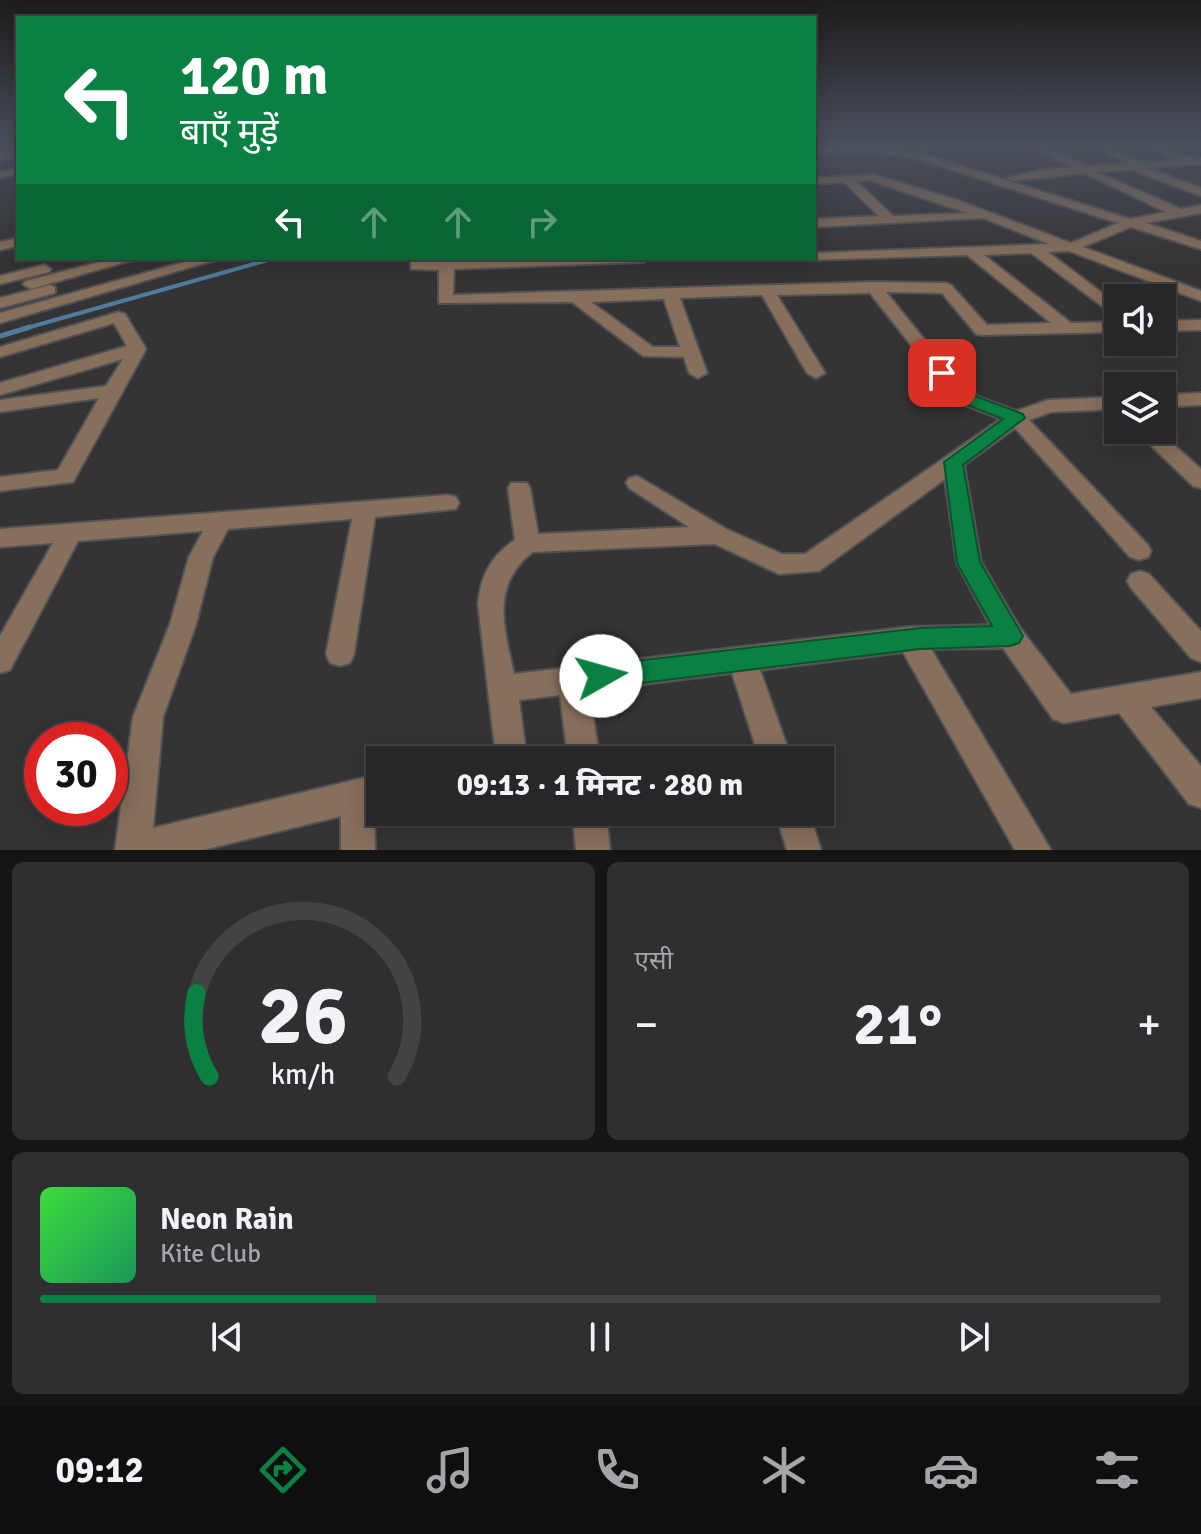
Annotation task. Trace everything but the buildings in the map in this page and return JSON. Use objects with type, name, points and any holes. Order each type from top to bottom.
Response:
[{"type":"street","points":[[857,184],[891,221]]},
{"type":"street","points":[[891,184],[986,215],[1201,296]]},
{"type":"street","points":[[1023,184],[1201,237]]},
{"type":"street","points":[[1030,184],[1201,245]]},
{"type":"street","points":[[1115,184],[1177,212]]},
{"type":"street","points":[[1180,184],[1201,192]]},
{"type":"street","points":[[816,257],[1072,247],[1138,220],[1201,209]]},
{"type":"street","points":[[816,223],[986,215]]},
{"type":"street","points":[[1035,249],[1104,302]]},
{"type":"street","points":[[972,252],[1067,328]]},
{"type":"street","points":[[911,254],[982,330],[1104,327]]},
{"type":"street","points":[[0,280],[78,260]]},
{"type":"street","points":[[0,292],[124,260]]},
{"type":"street","points":[[0,303],[162,260]]},
{"type":"street","points":[[0,318],[208,260]]},
{"type":"street","points":[[418,260],[416,266],[507,260]]},
{"type":"street","points":[[447,265],[445,300],[578,300],[873,287],[946,288]]},
{"type":"street","points":[[873,287],[914,342],[971,401],[1016,418],[1139,551]]},
{"type":"street","points":[[768,292],[816,373]]},
{"type":"street","points":[[671,296],[698,373]]},
{"type":"street","points":[[578,300],[649,352],[691,352]]},
{"type":"street","points":[[0,352],[119,317],[137,349]]},
{"type":"street","points":[[1176,326],[1201,325]]},
{"type":"street","points":[[0,389],[137,349]]},
{"type":"street","points":[[0,484],[65,477],[137,349]]},
{"type":"street","points":[[0,406],[113,391]]},
{"type":"street","points":[[1176,400],[1201,399]]},
{"type":"street","points":[[637,483],[718,535],[779,564],[810,564],[1016,418],[1048,406],[1104,404]]},
{"type":"street","points":[[1160,444],[1201,481]]},
{"type":"street","points":[[953,462],[969,563],[1010,636],[1064,709],[1201,685]]},
{"type":"street","points":[[519,488],[527,543]]},
{"type":"street","points":[[0,538],[71,530],[448,503]]},
{"type":"street","points":[[340,654],[365,509]]},
{"type":"street","points":[[221,520],[201,557],[183,624],[148,717],[132,850],[366,793]]},
{"type":"street","points":[[0,661],[47,580],[71,530]]},
{"type":"street","points":[[510,746],[490,624],[493,587],[505,560],[527,543],[718,535]]},
{"type":"street","points":[[1140,581],[1201,650]]},
{"type":"street","points":[[503,689],[910,639],[1010,636]]},
{"type":"street","points":[[910,639],[1034,850]]},
{"type":"street","points":[[742,659],[771,746]]},
{"type":"street","points":[[573,680],[582,746]]},
{"type":"street","points":[[1126,699],[1201,792]]},
{"type":"street","points":[[358,850],[366,804]]},
{"type":"street","points":[[590,826],[593,850]]},
{"type":"street","points":[[796,826],[804,850]]},
{"type":"waterway","points":[[28,327],[268,260]]},
{"type":"waterway","points":[[0,336],[28,327]]},
{"type":"waterway","points":[[23,329],[28,327]]},
{"type":"route","points":[[601,676],[920,638],[1010,636],[969,563],[953,462],[1016,418],[971,401],[942,373]]}]
